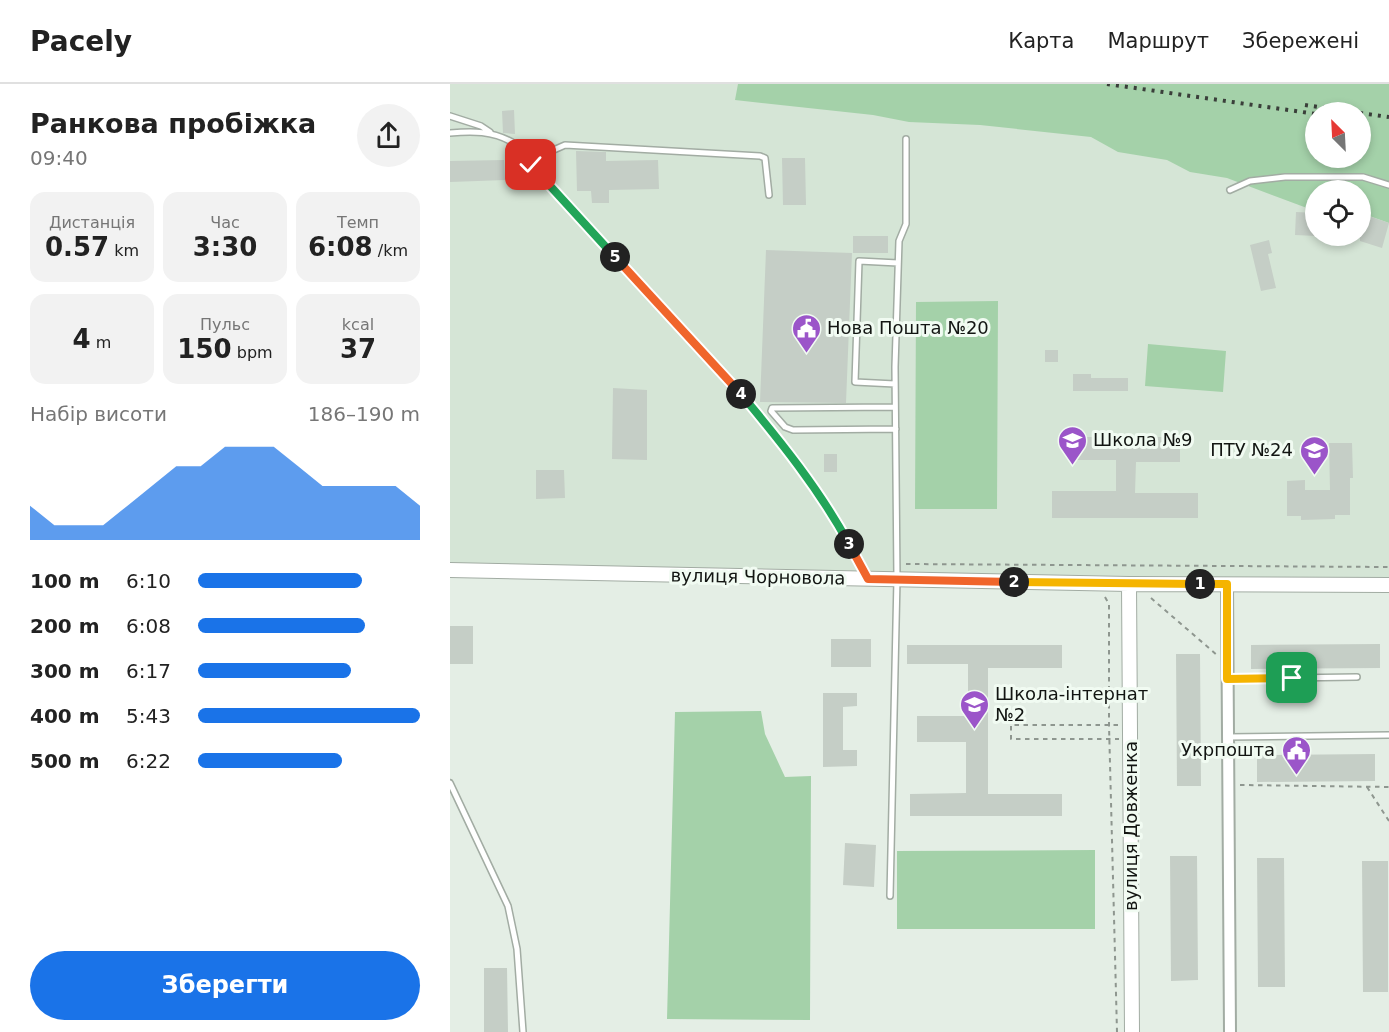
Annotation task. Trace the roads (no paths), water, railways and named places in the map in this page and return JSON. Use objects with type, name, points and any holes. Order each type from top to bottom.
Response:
[{"type":"street","name":"вулиця Чорновола","points":[[450,570],[1129,584],[1389,585]]},
{"type":"street","name":"вулиця Довженка","points":[[1129,584],[1132,1032]]},
{"type":"street","points":[[1227,584],[1230,1032]]},
{"type":"lane","points":[[450,116],[481,126],[512,142],[739,392],[795,458],[836,520],[868,579]]},
{"type":"lane","points":[[450,133],[474,131],[491,133]]},
{"type":"lane","points":[[890,896],[897,579],[895,384],[899,242],[906,224],[906,139]]},
{"type":"lane","points":[[531,165],[540,156],[565,145],[759,156],[765,158],[767,165],[769,195]]},
{"type":"lane","points":[[1230,190],[1250,181],[1285,177],[1363,177],[1389,185]]},
{"type":"lane","points":[[895,384],[855,382],[859,261],[898,263]]},
{"type":"lane","points":[[895,407],[772,408],[771,411],[785,427],[793,430],[896,429]]},
{"type":"lane","points":[[1227,679],[1357,678]]},
{"type":"lane","points":[[1228,736],[1389,735]]},
{"type":"lane","points":[[450,783],[508,906],[517,949],[523,1032]]},
{"type":"railway","points":[[1107,84],[1305,112]]},
{"type":"railway","points":[[1371,115],[1389,117]]},
{"type":"place","name":"Нова Пошта №20","points":[[806,354]]},
{"type":"place","name":"Школа №9","points":[[1072,466]]},
{"type":"place","name":"ПТУ №24","points":[[1314,476]]},
{"type":"place","name":"Школа-інтернат №2","points":[[974,730]]},
{"type":"place","name":"Укрпошта","points":[[1296,776]]}]
